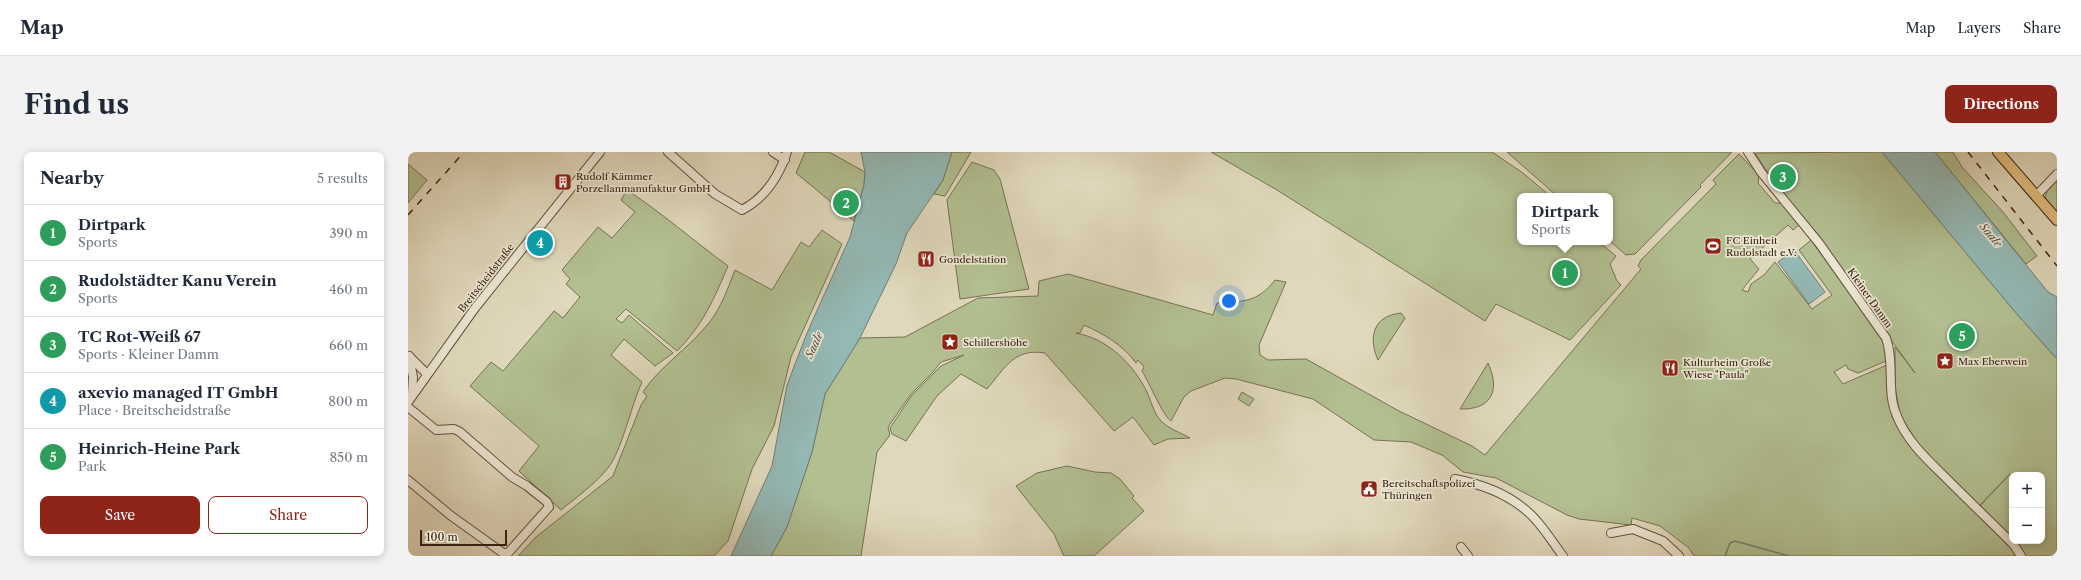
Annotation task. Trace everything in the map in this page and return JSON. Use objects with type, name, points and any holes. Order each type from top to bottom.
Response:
[{"type":"main road","points":[[1998,152],[2057,220]]},
{"type":"street","name":"Breitscheidstraße","points":[[410,398],[475,308],[600,152]]},
{"type":"street","points":[[668,152],[715,194],[742,210],[764,193],[775,179],[786,156],[773,152]]},
{"type":"street","name":"Kleiner Damm","points":[[1748,152],[1761,172],[1819,243],[1886,338],[1889,345],[1891,387],[1896,416],[1907,435],[1921,453],[2014,545],[2021,556]]},
{"type":"street","points":[[2036,196],[2057,174]]},
{"type":"street","points":[[408,355],[427,374]]},
{"type":"street","points":[[408,355],[413,377],[410,398]]},
{"type":"street","points":[[408,408],[436,430],[454,429],[460,432],[512,478],[527,486],[547,502],[548,507],[508,553],[503,553],[450,515],[408,480]]},
{"type":"street","points":[[1455,479],[1483,487],[1519,504],[1535,520],[1563,556]]},
{"type":"street","points":[[1611,533],[1633,529],[1662,542],[1679,556]]},
{"type":"street","points":[[1461,547],[1468,556]]},
{"type":"green space","points":[[805,152],[829,152],[865,172],[864,185],[854,221],[796,173]]},
{"type":"green space","points":[[952,152],[971,152],[945,196],[934,194],[943,180]]},
{"type":"green space","points":[[1211,152],[1492,152],[1523,173],[1546,193],[1517,193],[1517,245],[1603,245],[1616,256],[1610,264],[1617,281],[1621,285],[1570,340],[1496,304],[1485,321],[1277,190]]},
{"type":"green space","points":[[1507,152],[1732,152],[1700,185],[1701,187],[1635,254],[1626,255],[1613,244],[1613,193],[1554,193]]},
{"type":"green space","points":[[1882,152],[2016,313],[2057,359],[2057,556],[2024,556],[2015,544],[2045,544],[2045,472],[2009,472],[2009,475],[1978,507],[1921,448],[1900,415],[1895,386],[1895,347],[1915,373],[1837,265],[1778,189],[1755,153]]},
{"type":"green space","points":[[1935,152],[1953,152],[1962,167],[2003,212],[2037,256],[2026,264]]},
{"type":"green space","points":[[1739,154],[1759,175],[1758,183],[1775,203],[1782,203],[1799,225],[1793,230],[1788,225],[1750,259],[1759,269],[1742,290],[1748,292],[1751,284],[1764,275],[1775,262],[1812,309],[1832,295],[1799,250],[1811,240],[1884,342],[1886,361],[1858,373],[1848,369],[1846,365],[1834,372],[1843,384],[1887,365],[1892,417],[1905,438],[2009,545],[2016,556],[1694,556],[1689,548],[1660,526],[1632,518],[1631,525],[1579,519],[1567,515],[1496,478],[1463,472],[1442,455],[1411,442],[1374,440],[1313,399],[1236,379],[1225,378],[1191,391],[1184,397],[1171,421],[1160,406],[1142,371],[1144,367],[1138,360],[1136,363],[1119,345],[1099,332],[1084,325],[1080,333],[1076,333],[1099,341],[1118,354],[1127,363],[1141,382],[1160,420],[1170,428],[1190,438],[1168,439],[1154,445],[1133,417],[1114,431],[1045,353],[1034,352],[1025,354],[1011,361],[987,389],[961,374],[937,396],[906,441],[892,434],[890,428],[912,395],[941,366],[964,355],[941,362],[911,394],[888,427],[890,435],[877,452],[861,556],[771,556],[787,527],[812,452],[825,394],[860,338],[905,337],[978,298],[1038,296],[1039,281],[1068,274],[1213,315],[1217,303],[1242,301],[1256,297],[1268,288],[1275,280],[1286,282],[1259,345],[1260,355],[1268,360],[1306,359],[1399,411],[1472,446],[1485,455],[1641,269],[1638,266],[1641,260],[1716,184],[1713,180]]},
{"type":"green space","points":[[972,162],[994,170],[1000,179],[1029,289],[960,299],[947,200]]},
{"type":"green space","points":[[408,164],[427,180],[408,203]]},
{"type":"green space","points":[[2057,179],[2057,213],[2045,199],[2047,190]]},
{"type":"green space","points":[[627,190],[653,208],[728,266],[713,301],[701,321],[677,351],[626,309],[616,319],[622,323],[629,315],[673,353],[655,366],[624,339],[611,355],[642,382],[618,450],[608,468],[586,490],[561,510],[519,471],[539,446],[470,386],[491,362],[503,371],[554,311],[563,318],[580,297],[566,284],[570,279],[562,270],[598,227],[612,238],[635,212],[621,200]]},
{"type":"green space","points":[[822,230],[842,244],[791,357],[774,426],[752,469],[728,541],[714,556],[518,556],[536,537],[613,476],[641,405],[647,396],[643,392],[666,365],[693,341],[709,323],[721,304],[735,270],[772,290],[801,242],[809,247]]},
{"type":"green space","points":[[1401,313],[1405,318],[1378,360],[1373,343],[1375,329],[1384,318]]},
{"type":"green space","points":[[1488,363],[1492,373],[1493,382],[1493,390],[1490,397],[1486,402],[1479,406],[1460,409]]},
{"type":"green space","points":[[1242,392],[1254,399],[1249,406],[1238,399]]},
{"type":"green space","points":[[1067,466],[1095,472],[1111,473],[1120,479],[1134,496],[1132,498],[1144,511],[1094,556],[1064,556],[1054,534],[1016,486],[1037,473]]},
{"type":"green space","points":[[2009,475],[2009,537],[1978,508]]},
{"type":"water","name":"Saale","points":[[861,152],[952,152],[943,180],[907,233],[896,264],[860,338],[825,394],[812,452],[787,527],[771,556],[731,556],[772,466],[787,385],[807,333],[850,237],[864,185],[865,172]]},
{"type":"water","name":"Saale","points":[[1882,152],[1935,152],[2048,292],[2057,297],[2057,359],[2016,313]]},
{"type":"water","points":[[1794,250],[1825,292],[1809,304],[1778,262]]},
{"type":"waterway","points":[[1725,556],[1730,543],[1735,541],[1789,556]]},
{"type":"railway","points":[[408,215],[464,152]]},
{"type":"railway","points":[[1968,152],[2057,266]]},
{"type":"place","name":"TC Rot-Weiß 67","points":[[1783,177]]},
{"type":"place","name":"Rudolf Kämmer Porzellanmanufaktur GmbH","points":[[563,182]]},
{"type":"place","name":"Rudolstädter Kanu Verein","points":[[846,203]]},
{"type":"place","name":"axevio managed IT GmbH","points":[[540,243]]},
{"type":"place","name":"FC Einheit Rudolstadt e.V.","points":[[1713,246]]},
{"type":"place","name":"Gondelstation","points":[[926,259]]},
{"type":"place","name":"Dirtpark","points":[[1565,273]]},
{"type":"place","name":"Heinrich-Heine Park","points":[[1962,336]]},
{"type":"place","name":"Schillershöhe","points":[[950,342]]},
{"type":"place","name":"Max Eberwein","points":[[1945,361]]},
{"type":"place","name":"Kulturheim Große Wiese \"Paula\"","points":[[1670,368]]},
{"type":"place","name":"Bereitschaftspolizei Thüringen","points":[[1369,489]]}]
